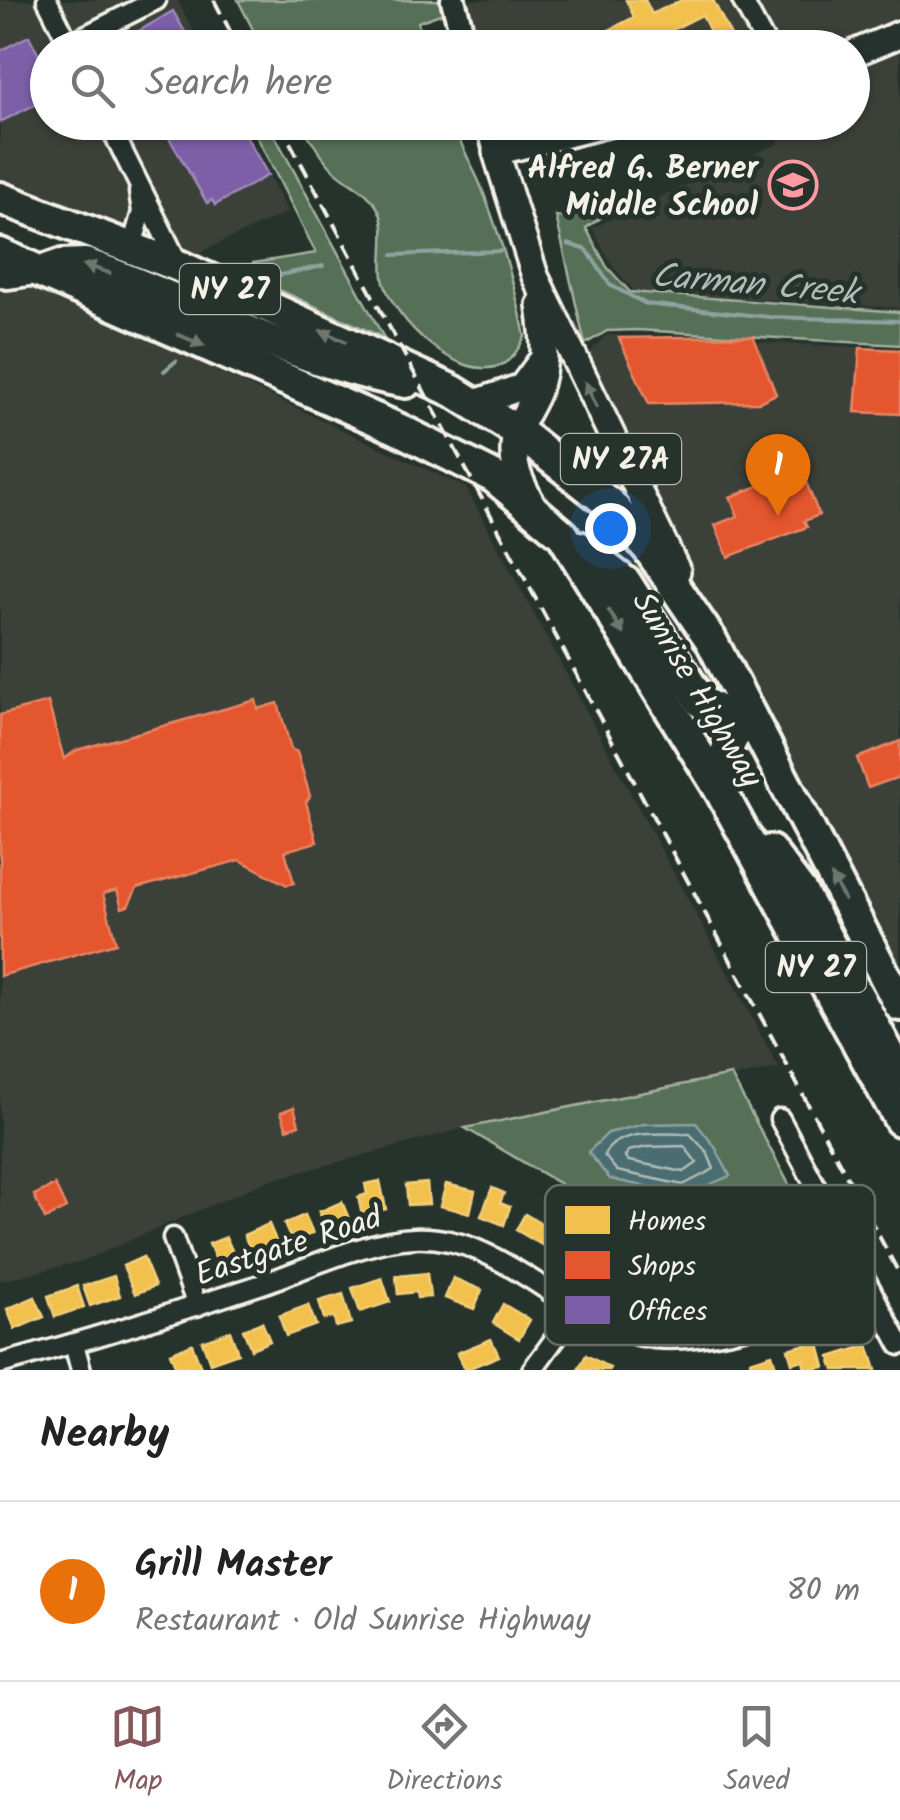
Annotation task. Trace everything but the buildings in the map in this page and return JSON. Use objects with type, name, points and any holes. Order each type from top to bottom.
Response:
[{"type":"highway","name":"Sunrise Highway","points":[[0,198],[179,266],[464,397],[517,430],[611,505],[649,549],[710,640],[900,1004]]},
{"type":"highway","name":"Sunrise Highway","points":[[0,254],[430,445],[494,477],[551,525],[726,801],[900,1120]]},
{"type":"highway","points":[[44,271],[84,264],[352,370],[464,397]]},
{"type":"highway","points":[[551,525],[626,583],[701,702],[727,715],[750,716]]},
{"type":"highway","points":[[750,716],[732,733],[724,757],[726,801],[801,892],[896,1060]]},
{"type":"highway","points":[[856,1041],[896,1060]]},
{"type":"main road","points":[[452,0],[461,30]]},
{"type":"main road","points":[[870,46],[900,34]]},
{"type":"main road","points":[[493,140],[496,152],[544,140]]},
{"type":"main road","name":"NY 27A","points":[[496,152],[536,276],[710,640]]},
{"type":"main road","points":[[0,274],[7,277],[44,271]]},
{"type":"main road","name":"NY 27A","points":[[536,276],[546,356],[537,392],[517,430],[513,448],[515,466],[551,525]]},
{"type":"main road","points":[[464,397],[522,386],[546,356]]},
{"type":"street","points":[[48,0],[62,30]]},
{"type":"street","points":[[100,30],[156,0]]},
{"type":"street","points":[[742,0],[758,30]]},
{"type":"street","points":[[117,140],[179,266]]},
{"type":"street","points":[[132,246],[142,212],[136,177]]},
{"type":"street","points":[[780,1119],[815,1185]]},
{"type":"street","points":[[173,1238],[197,1306]]},
{"type":"street","name":"Eastgate Road","points":[[0,1364],[197,1306],[366,1248],[416,1238],[449,1240],[482,1250],[545,1287]]},
{"type":"street","points":[[875,1298],[900,1345]]},
{"type":"street","points":[[74,1344],[82,1370]]},
{"type":"street","points":[[532,1370],[550,1345]]},
{"type":"shaded area","points":[[0,0],[177,0],[193,30],[30,30],[30,140],[250,140],[288,212],[185,259],[0,185]]},
{"type":"shaded area","name":"Alfred G. Berner Middle School","points":[[438,0],[900,0],[900,308],[634,291],[613,267],[592,228],[779,143],[778,140],[870,140],[870,30],[448,30]]},
{"type":"shaded area","points":[[0,269],[466,488],[779,1068],[465,1128],[267,1181],[82,1261],[0,1281]]},
{"type":"shaded area","points":[[606,335],[900,349],[900,977],[572,372]]},
{"type":"green space","points":[[238,0],[438,0],[443,13],[418,22],[420,30],[253,30]]},
{"type":"green space","points":[[259,140],[277,140],[384,338],[251,277],[253,263],[316,253]]},
{"type":"green space","points":[[312,140],[460,140],[490,211],[517,301],[525,337],[509,360],[484,368],[466,365],[430,345],[415,330],[390,298],[384,283],[383,225],[377,207],[331,167]]},
{"type":"green space","points":[[630,198],[586,228],[607,267],[630,292],[900,312],[900,345],[637,330],[607,331],[585,344],[556,216],[566,218]]},
{"type":"green space","points":[[731,1075],[789,1185],[562,1185],[465,1128]]},
{"type":"water","points":[[696,1123],[715,1147],[730,1176],[709,1185],[638,1185],[610,1179],[588,1152],[608,1133],[644,1124]]},
{"type":"waterway","name":"Carman Creek","points":[[568,244],[587,250],[610,285],[646,304],[769,317],[900,321]]},
{"type":"waterway","name":"Carman Creek","points":[[393,255],[502,251]]},
{"type":"waterway","name":"Carman Creek","points":[[275,276],[323,266]]},
{"type":"waterway","name":"Carman Creek","points":[[164,371],[176,361]]},
{"type":"railway","points":[[214,0],[230,30]]},
{"type":"railway","points":[[289,140],[852,1185]]},
{"type":"railway","points":[[875,1229],[900,1275]]},
{"type":"place","name":"Alfred G. Berner Middle School","points":[[793,185]]},
{"type":"place","name":"Grill Master","points":[[778,516]]}]
